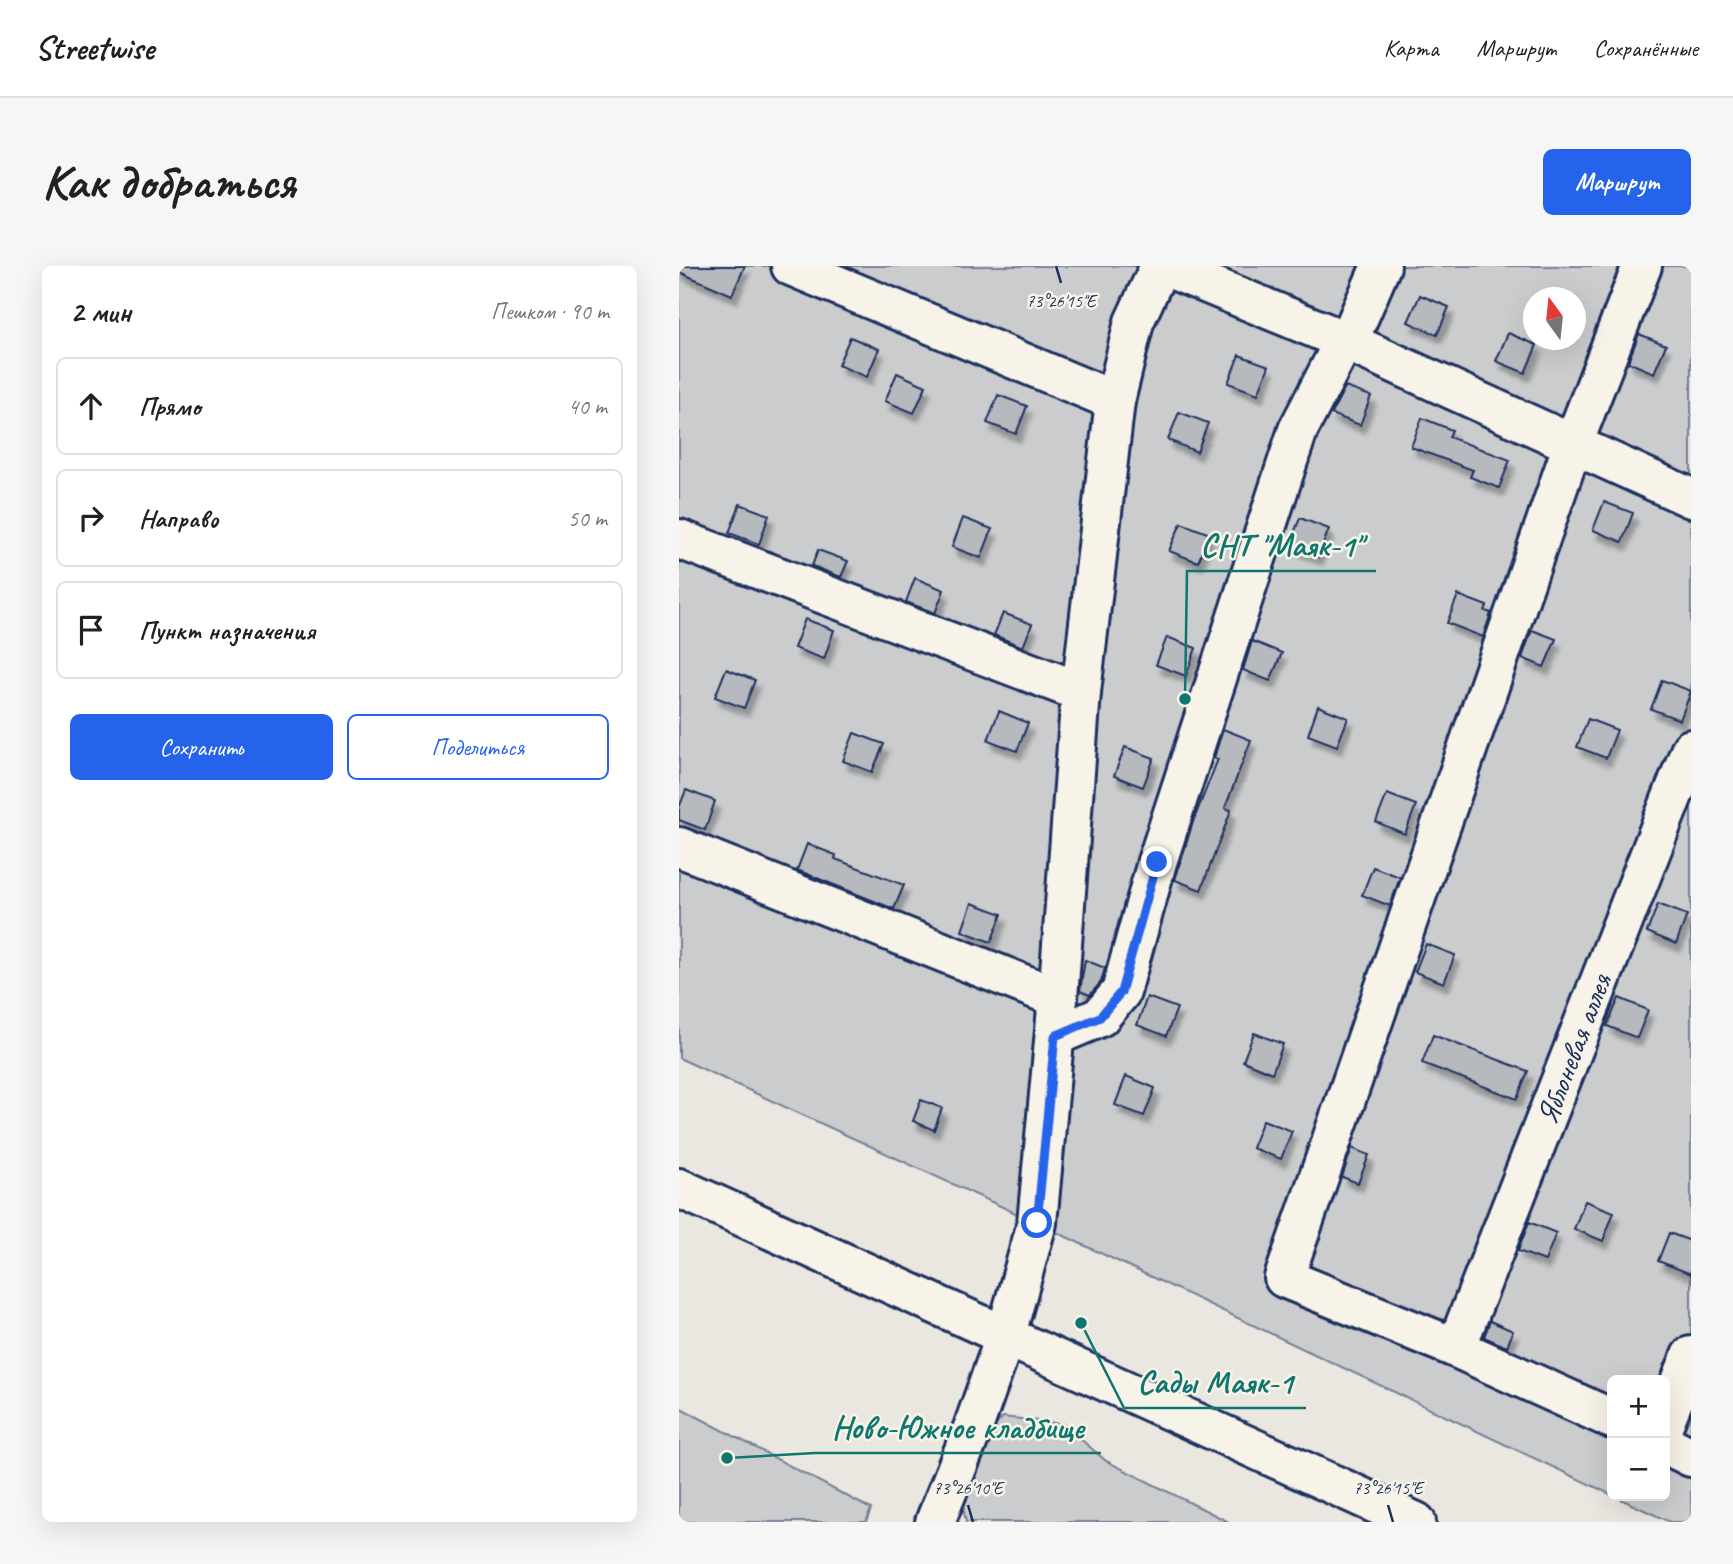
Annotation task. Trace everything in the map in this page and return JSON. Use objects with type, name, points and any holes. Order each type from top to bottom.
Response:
[{"type":"main road","points":[[790,266],[1115,401]]},
{"type":"main road","points":[[935,1522],[973,1428],[1006,1334],[1037,1223],[1055,1036],[1081,692],[1115,401],[1134,322],[1162,266],[1346,341],[1691,498]]},
{"type":"main road","points":[[1055,1036],[1100,1017],[1121,992],[1157,862],[1298,430],[1346,341],[1381,266]]},
{"type":"main road","points":[[1607,1417],[1456,1348],[1284,1278],[1573,444],[1642,266]]},
{"type":"main road","points":[[679,539],[1081,692]]},
{"type":"main road","name":"Яблоневая аллея","points":[[1456,1348],[1691,749]]},
{"type":"main road","points":[[679,847],[1058,998]]},
{"type":"main road","points":[[679,1188],[1416,1522]]},
{"type":"main road","points":[[1670,1408],[1691,1356]]},
{"type":"main road","points":[[1670,1446],[1691,1457]]},
{"type":"shaded area","points":[[679,266],[1691,266],[1691,1522],[1670,1522],[1625,1501],[1670,1501],[1670,1375],[1607,1375],[1607,1493],[1037,1223],[679,1058]]},
{"type":"shaded area","points":[[679,1407],[871,1509],[866,1522],[679,1522]]},
{"type":"shaded area","points":[[1003,1417],[1063,1424],[1106,1461],[1229,1522],[966,1522],[960,1493],[977,1444]]},
{"type":"building","points":[[679,266],[745,266],[732,295],[679,272]]},
{"type":"building","points":[[1420,295],[1449,307],[1437,335],[1408,322]]},
{"type":"building","points":[[1508,333],[1523,339],[1523,350],[1535,350],[1525,373],[1496,361]]},
{"type":"building","points":[[1639,334],[1666,345],[1654,373],[1628,362]]},
{"type":"building","points":[[850,337],[879,349],[867,377],[838,365]]},
{"type":"building","points":[[1239,355],[1269,366],[1258,394],[1228,383]]},
{"type":"building","points":[[897,373],[926,386],[914,413],[885,401]]},
{"type":"building","points":[[1345,387],[1371,396],[1360,425],[1331,414]]},
{"type":"building","points":[[998,395],[1027,406],[1016,434],[987,423]]},
{"type":"building","points":[[1179,412],[1208,423],[1197,452],[1168,440]]},
{"type":"building","points":[[1422,418],[1452,430],[1449,437],[1510,460],[1499,488],[1470,477],[1473,470],[1411,447]]},
{"type":"building","points":[[1604,502],[1633,513],[1622,542],[1593,530]]},
{"type":"building","points":[[740,504],[769,515],[759,544],[729,533]]},
{"type":"building","points":[[963,518],[992,529],[981,558],[952,547]]},
{"type":"building","points":[[1300,518],[1329,529],[1318,557],[1289,546]]},
{"type":"building","points":[[1181,523],[1210,534],[1198,562],[1169,551]]},
{"type":"building","points":[[818,550],[848,561],[841,577],[812,566]]},
{"type":"building","points":[[915,578],[944,590],[935,613],[906,602]]},
{"type":"building","points":[[1458,595],[1487,606],[1485,611],[1491,613],[1483,637],[1447,623]]},
{"type":"building","points":[[1003,613],[1032,624],[1023,647],[994,635]]},
{"type":"building","points":[[805,619],[834,630],[824,659],[794,648]]},
{"type":"building","points":[[1532,630],[1556,639],[1544,667],[1522,658]]},
{"type":"building","points":[[1167,637],[1196,648],[1186,676],[1156,665]]},
{"type":"building","points":[[1252,641],[1282,653],[1270,681],[1243,670]]},
{"type":"building","points":[[726,669],[755,680],[744,708],[715,697]]},
{"type":"building","points":[[1662,680],[1691,691],[1680,720],[1651,709]]},
{"type":"building","points":[[1318,706],[1348,718],[1337,746],[1308,735]]},
{"type":"building","points":[[999,711],[1028,723],[1017,751],[988,740]]},
{"type":"building","points":[[1588,719],[1617,730],[1606,758],[1577,747]]},
{"type":"building","points":[[1223,729],[1251,740],[1225,808],[1231,810],[1201,890],[1175,880],[1193,822],[1218,759],[1214,758]]},
{"type":"building","points":[[854,733],[884,744],[872,772],[843,761]]},
{"type":"building","points":[[1125,747],[1154,758],[1143,787],[1114,776]]},
{"type":"building","points":[[686,790],[715,801],[705,830],[679,820],[679,808]]},
{"type":"building","points":[[1387,794],[1416,805],[1405,834],[1376,822]]},
{"type":"building","points":[[807,844],[836,855],[835,859],[904,885],[894,909],[797,870]]},
{"type":"building","points":[[1373,867],[1400,877],[1390,906],[1362,895]]},
{"type":"building","points":[[972,903],[1002,914],[991,942],[962,931]]},
{"type":"building","points":[[1658,904],[1687,915],[1676,944],[1647,932]]},
{"type":"building","points":[[1426,944],[1455,955],[1444,983],[1415,972]]},
{"type":"building","points":[[1085,960],[1105,968],[1101,982],[1090,995],[1080,991]]},
{"type":"building","points":[[1147,997],[1177,1008],[1166,1036],[1137,1025]]},
{"type":"building","points":[[1619,998],[1648,1010],[1637,1038],[1607,1026]]},
{"type":"building","points":[[1254,1033],[1283,1044],[1272,1073],[1243,1061]]},
{"type":"building","points":[[1433,1035],[1528,1071],[1517,1099],[1422,1063]]},
{"type":"building","points":[[1126,1076],[1155,1088],[1144,1116],[1115,1105]]},
{"type":"building","points":[[921,1100],[942,1108],[934,1130],[913,1121]]},
{"type":"building","points":[[1263,1120],[1292,1131],[1281,1159],[1252,1148]]},
{"type":"building","points":[[1352,1148],[1369,1155],[1358,1183],[1342,1177]]},
{"type":"building","points":[[1585,1201],[1614,1212],[1603,1241],[1574,1229]]},
{"type":"building","points":[[1529,1222],[1556,1233],[1545,1261],[1518,1251]]},
{"type":"building","points":[[1669,1233],[1691,1241],[1691,1274],[1658,1261]]},
{"type":"building","points":[[1490,1321],[1513,1331],[1507,1347],[1484,1337]]},
{"type":"place","name":"СНТ \"Маяк-1\"","points":[[1185,699]]},
{"type":"place","name":"Сады Маяк-1","points":[[1081,1323]]},
{"type":"place","name":"Ново-Южное кладбище","points":[[727,1458]]},
{"type":"route","points":[[1037,1223],[1055,1036],[1100,1017],[1121,992],[1157,862]]}]
